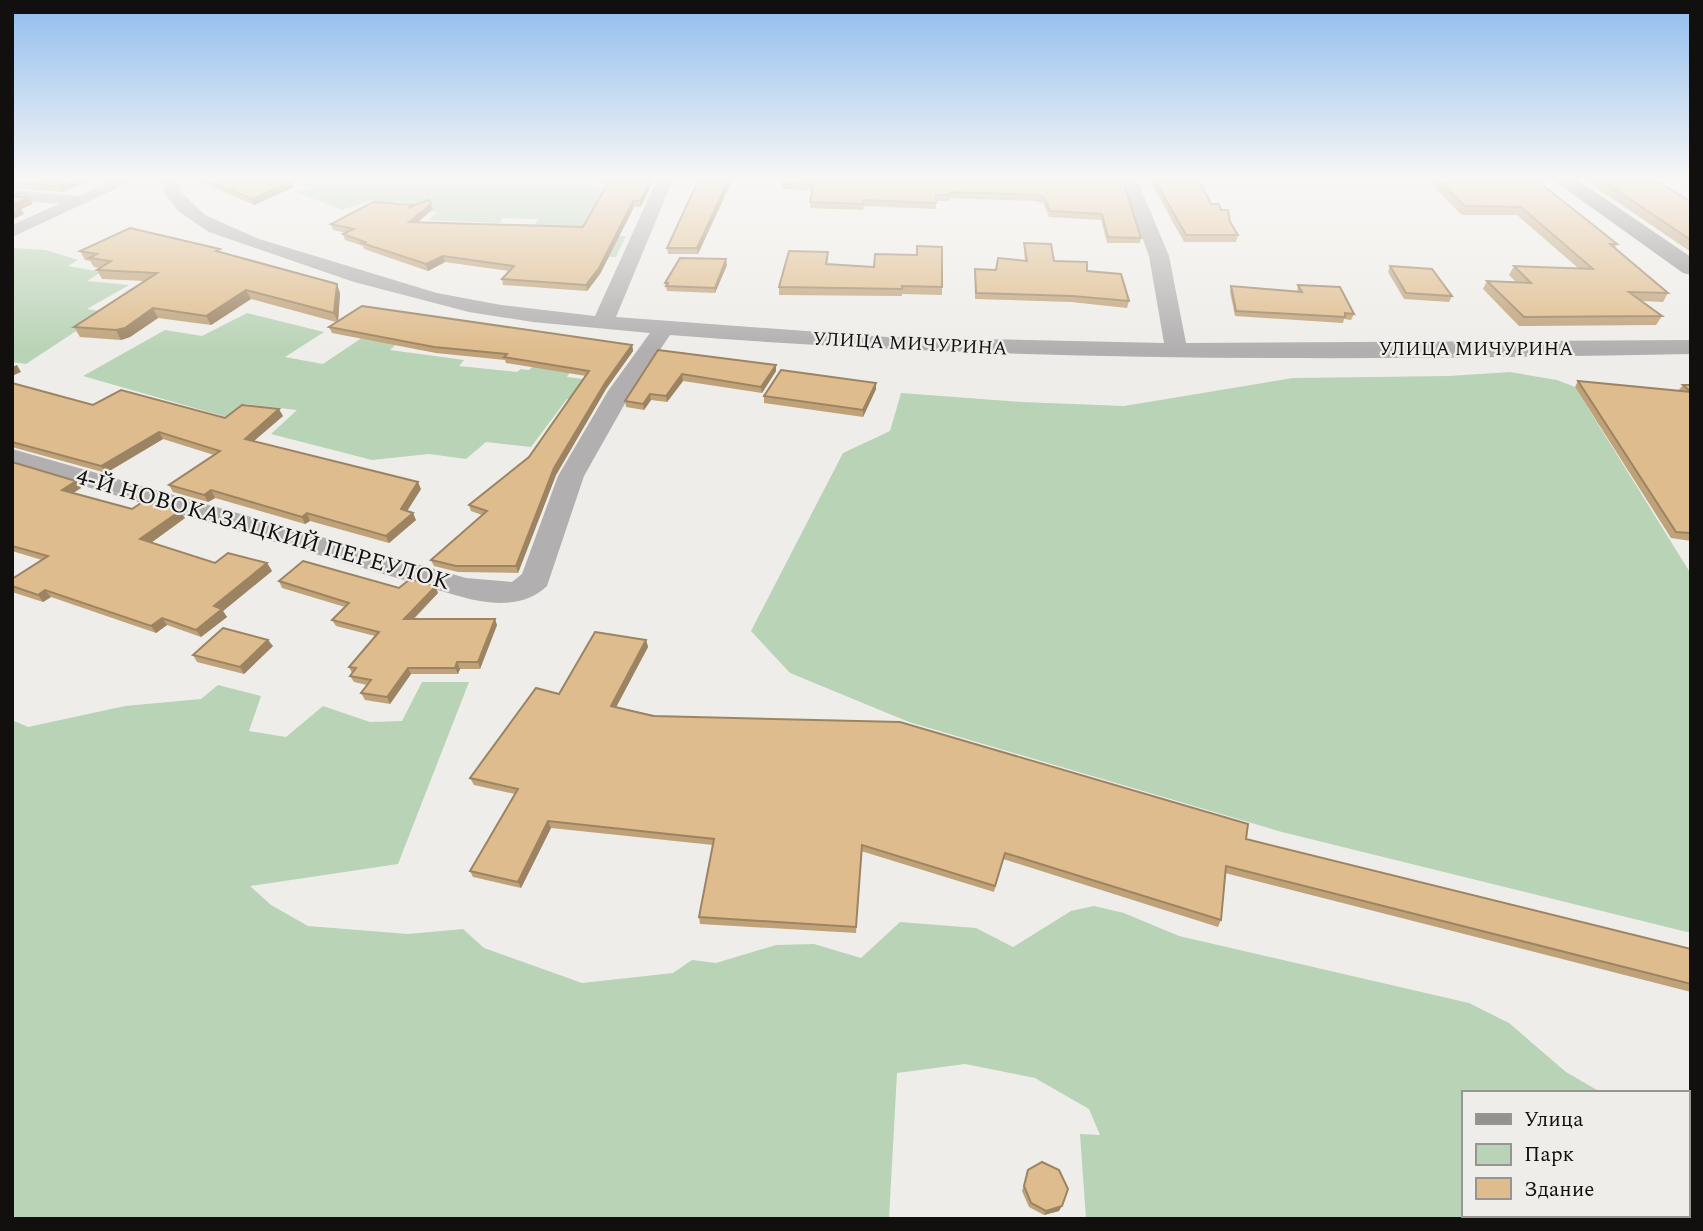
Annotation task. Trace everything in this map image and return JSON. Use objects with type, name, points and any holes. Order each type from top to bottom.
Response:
[{"type":"street","name":"УЛИЦА МИЧУРИНА","points":[[232,234],[439,299],[490,309],[664,328],[900,345],[1176,350],[1691,346]]},
{"type":"street","points":[[603,322],[641,234]]},
{"type":"street","points":[[1151,234],[1159,256],[1176,350]]},
{"type":"street","points":[[1642,234],[1691,268]]},
{"type":"street","name":"4-Й НОВОКАЗАЦКИЙ ПЕРЕУЛОК","points":[[12,457],[466,588],[515,594],[528,589],[536,579],[571,477],[620,391],[664,328]]},
{"type":"green space","points":[[529,234],[626,236],[616,257],[595,257],[525,241]]},
{"type":"green space","points":[[12,248],[46,250],[78,260],[68,266],[101,272],[87,281],[129,285],[87,309],[105,312],[26,364],[12,362]]},
{"type":"green space","points":[[247,313],[324,332],[285,357],[323,364],[363,337],[397,343],[390,350],[464,360],[459,366],[517,372],[521,369],[529,370],[538,362],[574,366],[567,377],[601,381],[588,400],[567,399],[531,447],[486,442],[466,459],[429,454],[372,460],[271,434],[297,410],[245,404],[226,417],[83,376],[165,330],[202,336]]},
{"type":"green space","points":[[1510,372],[1557,380],[1575,387],[1691,574],[1691,933],[1282,832],[909,722],[790,673],[751,631],[843,453],[890,431],[901,393],[1124,406],[1293,378],[1449,376]]},
{"type":"green space","points":[[422,682],[469,682],[398,864],[250,886],[271,905],[308,926],[408,934],[463,929],[484,948],[582,983],[673,973],[692,960],[716,963],[776,945],[814,944],[861,958],[900,922],[976,928],[1013,947],[1071,911],[1094,906],[1124,913],[1179,936],[1469,1003],[1509,1023],[1566,1072],[1599,1091],[1462,1091],[1462,1217],[1549,1217],[1548,1219],[1086,1219],[1080,1134],[1100,1135],[1089,1109],[1035,1078],[965,1064],[897,1073],[889,1219],[12,1219],[12,720],[28,727],[125,706],[201,699],[218,685],[261,696],[249,731],[286,737],[323,706],[370,722],[402,721]]},
{"type":"building","points":[[116,234],[158,234],[220,249],[216,251],[337,284],[334,313],[246,290],[206,316],[153,308],[125,328],[116,330],[74,327],[157,273],[97,270],[111,261],[89,258],[97,254],[80,251]]},
{"type":"building","points":[[344,234],[616,234],[599,268],[586,285],[502,279],[514,266],[443,256],[426,264],[362,243],[365,242]]},
{"type":"building","points":[[673,234],[703,234],[697,248],[667,248]]},
{"type":"building","points":[[1107,234],[1140,234],[1141,238],[1108,237]]},
{"type":"building","points":[[1553,234],[1605,234],[1617,244],[1610,244],[1668,293],[1629,292],[1662,316],[1524,317],[1487,281],[1531,283],[1514,266],[1593,269]]},
{"type":"building","points":[[1024,243],[1051,244],[1054,261],[1087,262],[1087,271],[1121,274],[1129,301],[976,293],[975,269],[996,270],[998,258],[1027,261]]},
{"type":"building","points":[[917,246],[942,247],[942,287],[779,287],[789,251],[828,252],[826,264],[874,267],[875,254],[917,255]]},
{"type":"building","points":[[680,258],[726,259],[715,288],[666,286],[668,283],[665,283]]},
{"type":"building","points":[[1390,266],[1432,269],[1452,296],[1406,293]]},
{"type":"building","points":[[1298,285],[1340,287],[1354,314],[1345,313],[1345,317],[1236,311],[1231,286],[1302,292]]},
{"type":"building","points":[[362,306],[632,345],[605,383],[554,468],[516,566],[456,566],[431,560],[487,511],[469,505],[529,457],[589,371],[504,357],[507,354],[434,347],[329,327]]},
{"type":"building","points":[[658,350],[776,365],[761,387],[682,374],[666,396],[650,394],[643,404],[625,401]]},
{"type":"building","points":[[781,370],[876,383],[863,410],[764,396]]},
{"type":"building","points":[[1578,381],[1691,392],[1691,533],[1676,532]]},
{"type":"building","points":[[12,383],[93,405],[121,390],[225,418],[242,405],[279,409],[245,439],[418,482],[401,509],[413,513],[386,536],[307,513],[302,517],[211,490],[204,495],[169,485],[220,451],[159,432],[101,466],[12,442]]},
{"type":"building","points":[[12,462],[76,481],[62,490],[132,509],[144,501],[180,511],[140,539],[215,563],[228,553],[267,563],[214,606],[222,609],[196,630],[162,618],[151,626],[45,590],[38,595],[12,586],[12,579],[48,556],[12,546]]},
{"type":"building","points":[[303,561],[399,588],[410,579],[436,586],[404,619],[495,619],[478,662],[457,662],[455,668],[408,668],[387,697],[361,693],[371,680],[350,676],[356,668],[349,667],[379,632],[332,620],[349,603],[279,581]]},
{"type":"building","points":[[223,628],[268,640],[240,667],[193,655]]},
{"type":"building","points":[[595,632],[646,640],[611,706],[653,716],[900,722],[1248,824],[1246,839],[1691,949],[1691,984],[1226,866],[1221,920],[1005,853],[995,886],[862,845],[856,927],[699,917],[714,839],[548,821],[518,882],[470,871],[518,789],[470,778],[536,688],[559,694]]},
{"type":"building","points":[[1042,1162],[1059,1170],[1068,1189],[1062,1206],[1046,1211],[1031,1203],[1024,1186],[1028,1170]]}]
